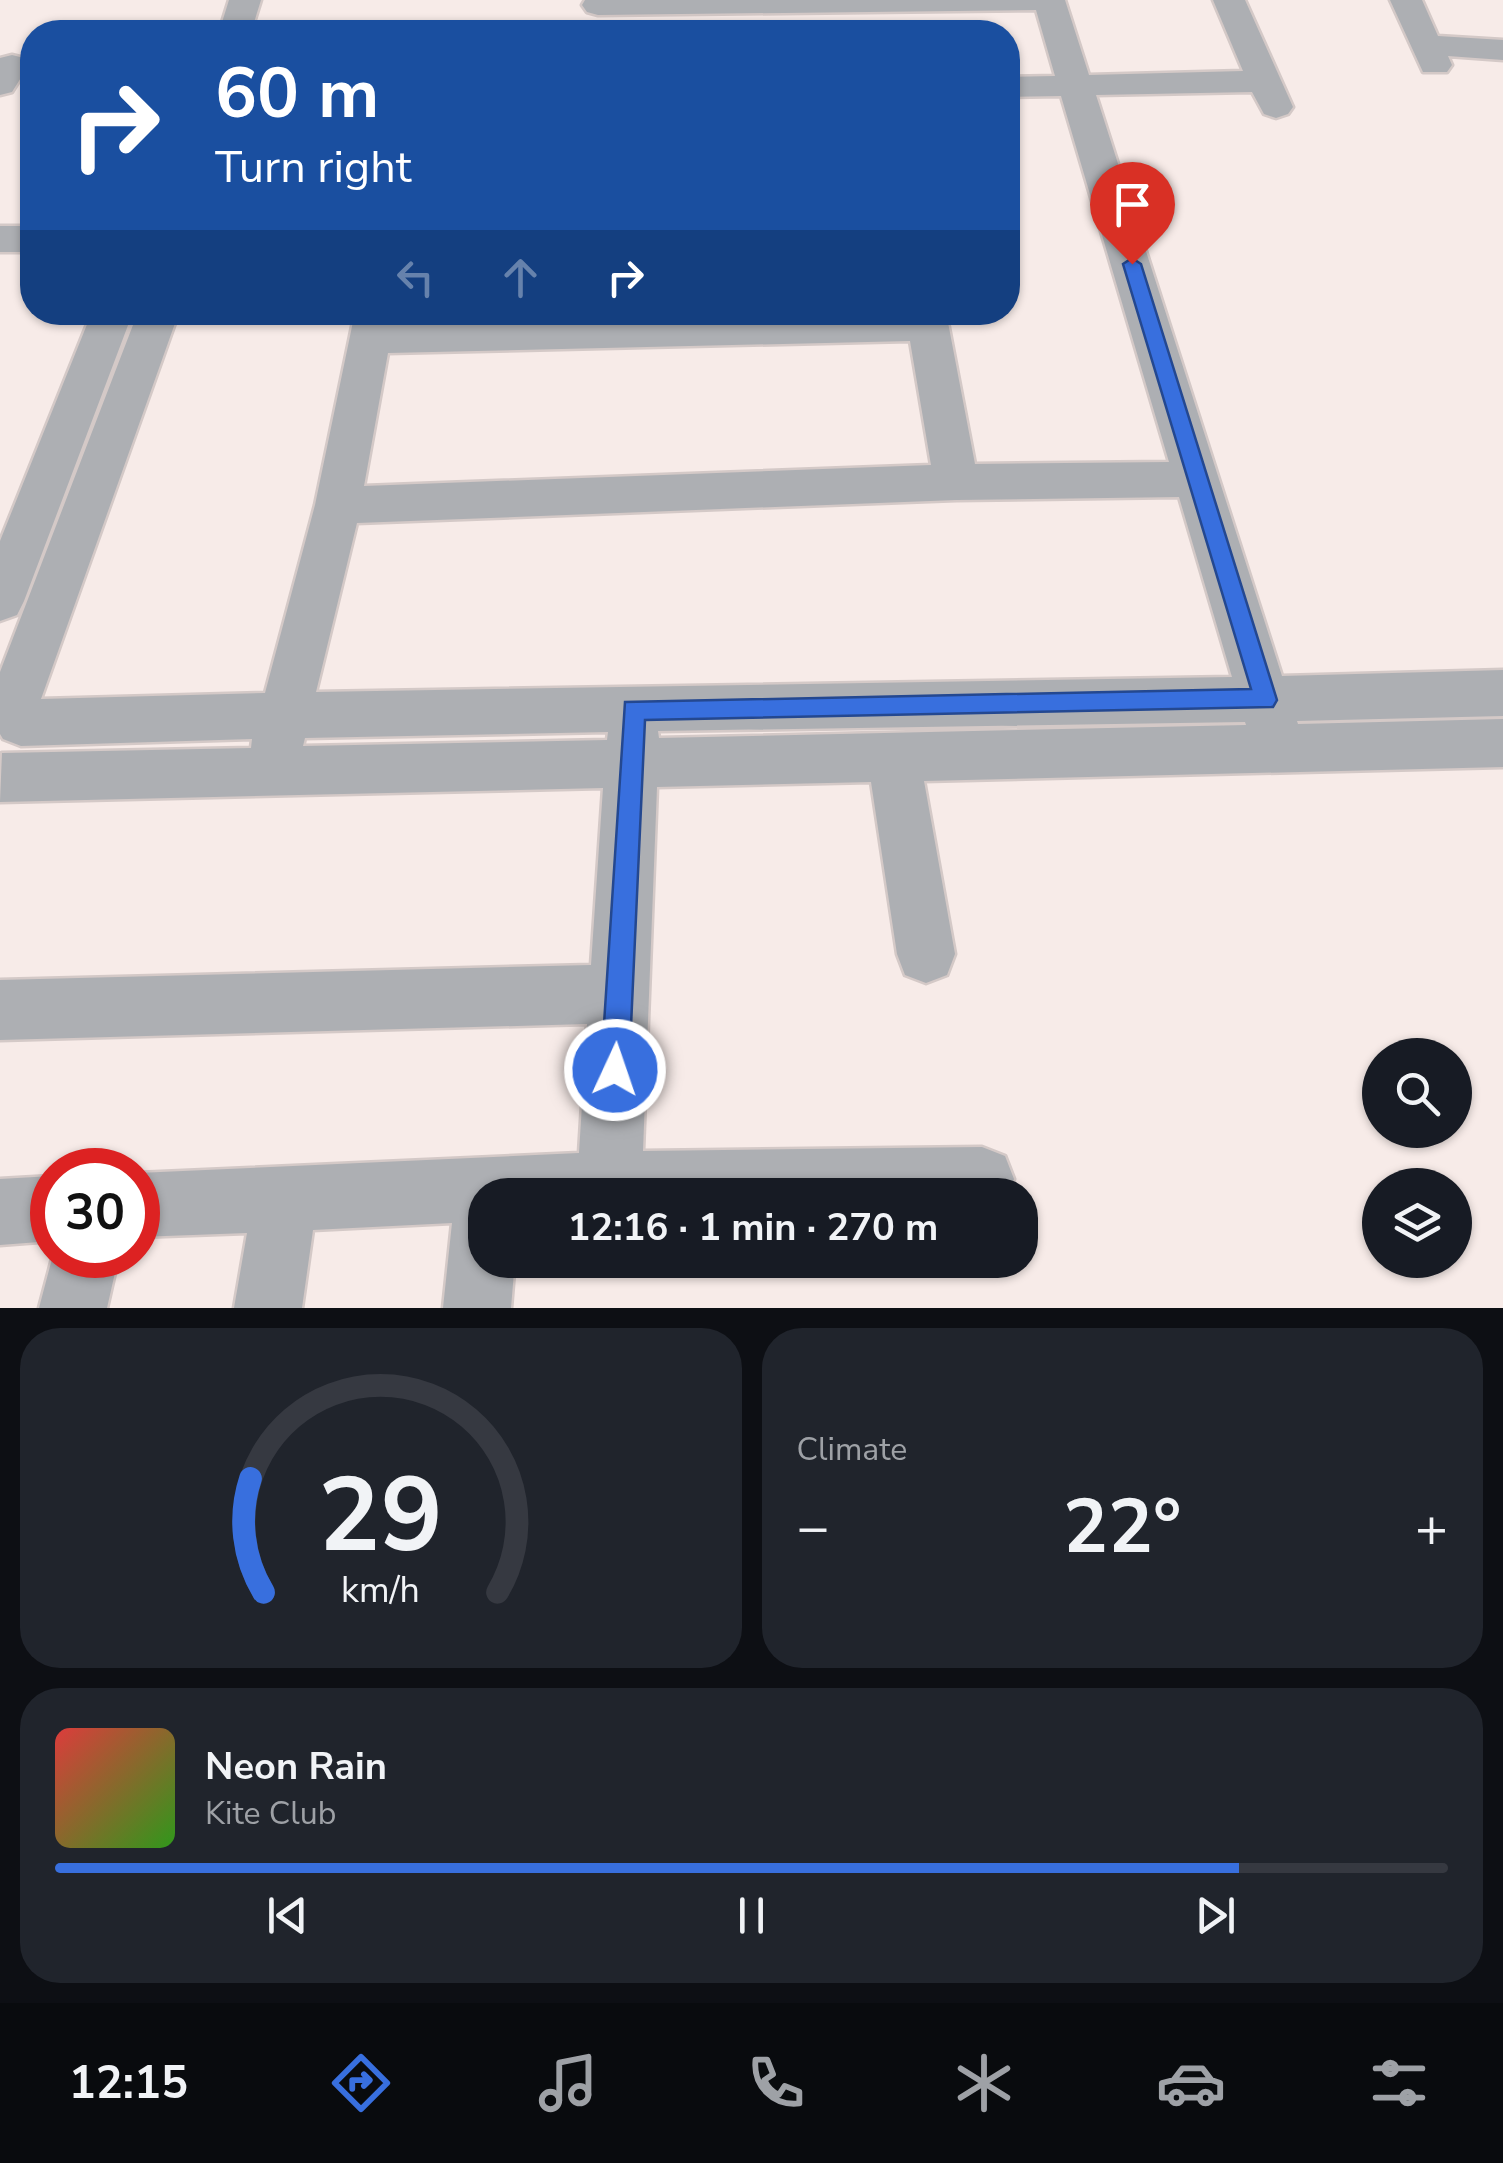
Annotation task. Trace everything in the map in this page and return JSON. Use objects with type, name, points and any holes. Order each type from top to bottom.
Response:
[{"type":"street","points":[[598,13],[750,2],[1049,0],[1280,750]]},
{"type":"street","points":[[1020,87],[1271,96],[1228,0]]},
{"type":"street","points":[[1406,0],[1430,55],[1503,50]]},
{"type":"street","points":[[0,601],[14,522],[107,325]]},
{"type":"street","points":[[10,715],[154,325]]},
{"type":"street","points":[[272,773],[338,505],[373,326],[452,325]]},
{"type":"street","points":[[929,325],[956,482]]},
{"type":"street","points":[[338,505],[956,482],[1197,479]]},
{"type":"street","points":[[1,779],[272,773],[632,737],[1265,700],[1503,692]]},
{"type":"street","points":[[10,715],[284,714],[894,758],[1503,743]]},
{"type":"street","points":[[1,779],[22,750],[25,735],[10,715]]},
{"type":"street","points":[[609,1178],[632,737]]},
{"type":"street","points":[[894,758],[926,954]]},
{"type":"street","points":[[0,1010],[618,994]]},
{"type":"street","points":[[160,1205],[285,1198],[468,1201]]},
{"type":"street","points":[[268,1308],[285,1198]]},
{"type":"street","points":[[0,1212],[30,1211]]},
{"type":"street","points":[[72,1308],[80,1278]]},
{"type":"street","points":[[476,1308],[479,1278]]},
{"type":"route","points":[[615,1070],[634,710],[1265,700],[1132,264]]}]
